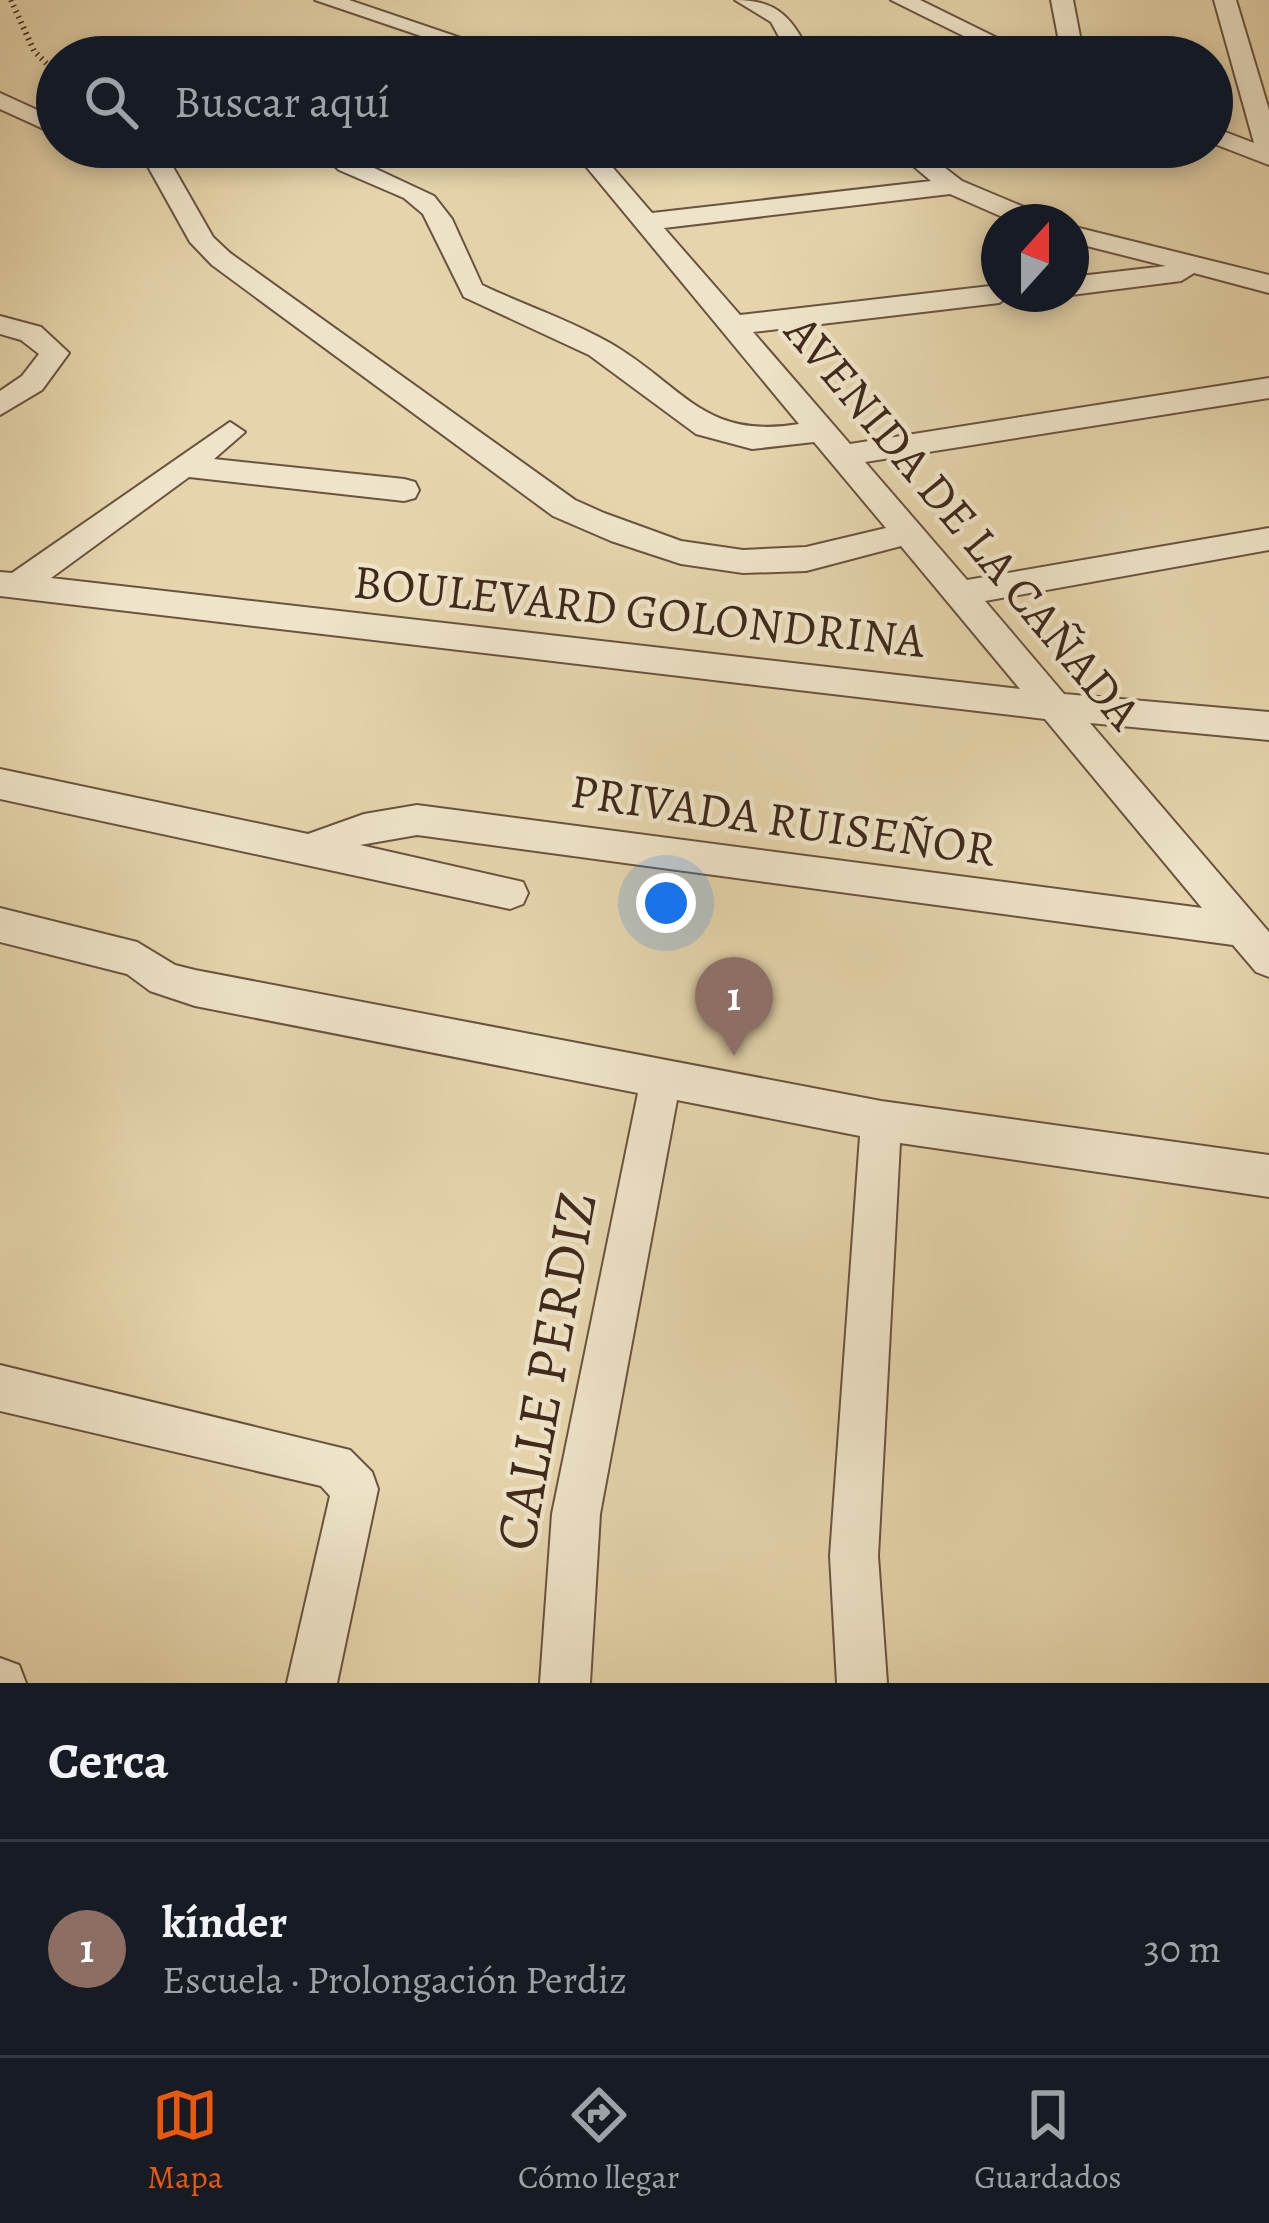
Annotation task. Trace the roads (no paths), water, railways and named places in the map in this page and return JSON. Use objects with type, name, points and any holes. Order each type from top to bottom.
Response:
[{"type":"street","points":[[326,0],[440,36]]},
{"type":"street","points":[[746,0],[780,18],[790,36]]},
{"type":"street","points":[[902,0],[980,36]]},
{"type":"street","points":[[1062,0],[1069,36]]},
{"type":"street","points":[[1225,0],[1269,154]]},
{"type":"street","points":[[0,100],[36,118]]},
{"type":"street","points":[[1233,141],[1269,154]]},
{"type":"street","points":[[161,168],[202,242],[221,260],[564,508],[656,546],[742,564],[807,559],[905,534]]},
{"type":"street","points":[[350,168],[427,202],[439,215],[457,271],[473,291],[616,360],[696,424],[735,436],[776,440],[822,430]]},
{"type":"street","name":"AVENIDA DE LA CAÑADA","points":[[600,168],[1269,960]]},
{"type":"street","points":[[930,168],[953,186],[994,204]]},
{"type":"street","points":[[646,221],[953,186]]},
{"type":"street","points":[[1089,239],[1269,284]]},
{"type":"street","points":[[1089,284],[1204,270]]},
{"type":"street","points":[[733,325],[981,296]]},
{"type":"street","points":[[0,325],[31,332],[56,353],[32,383],[0,405]]},
{"type":"street","points":[[844,454],[1269,388]]},
{"type":"street","points":[[9,585],[230,432]]},
{"type":"street","points":[[185,466],[404,490]]},
{"type":"street","points":[[85,597],[89,566],[104,523]]},
{"type":"street","points":[[959,594],[1269,539]]},
{"type":"street","name":"BOULEVARD GOLONDRINA","points":[[9,585],[1060,707],[1269,726]]},
{"type":"street","points":[[0,784],[510,893]]},
{"type":"street","name":"PRIVADA RUISEÑOR","points":[[314,849],[351,830],[385,821],[417,820],[1244,930]]},
{"type":"street","points":[[0,925],[137,958],[164,979],[660,1082],[881,1121],[1269,1177]]},
{"type":"street","name":"CALLE PERDIZ","points":[[565,1683],[576,1514],[660,1082]]},
{"type":"street","points":[[862,1683],[854,1556],[881,1121]]},
{"type":"street","points":[[0,1388],[334,1466],[355,1489],[312,1683]]},
{"type":"place","name":"kínder","points":[[734,1056]]}]
